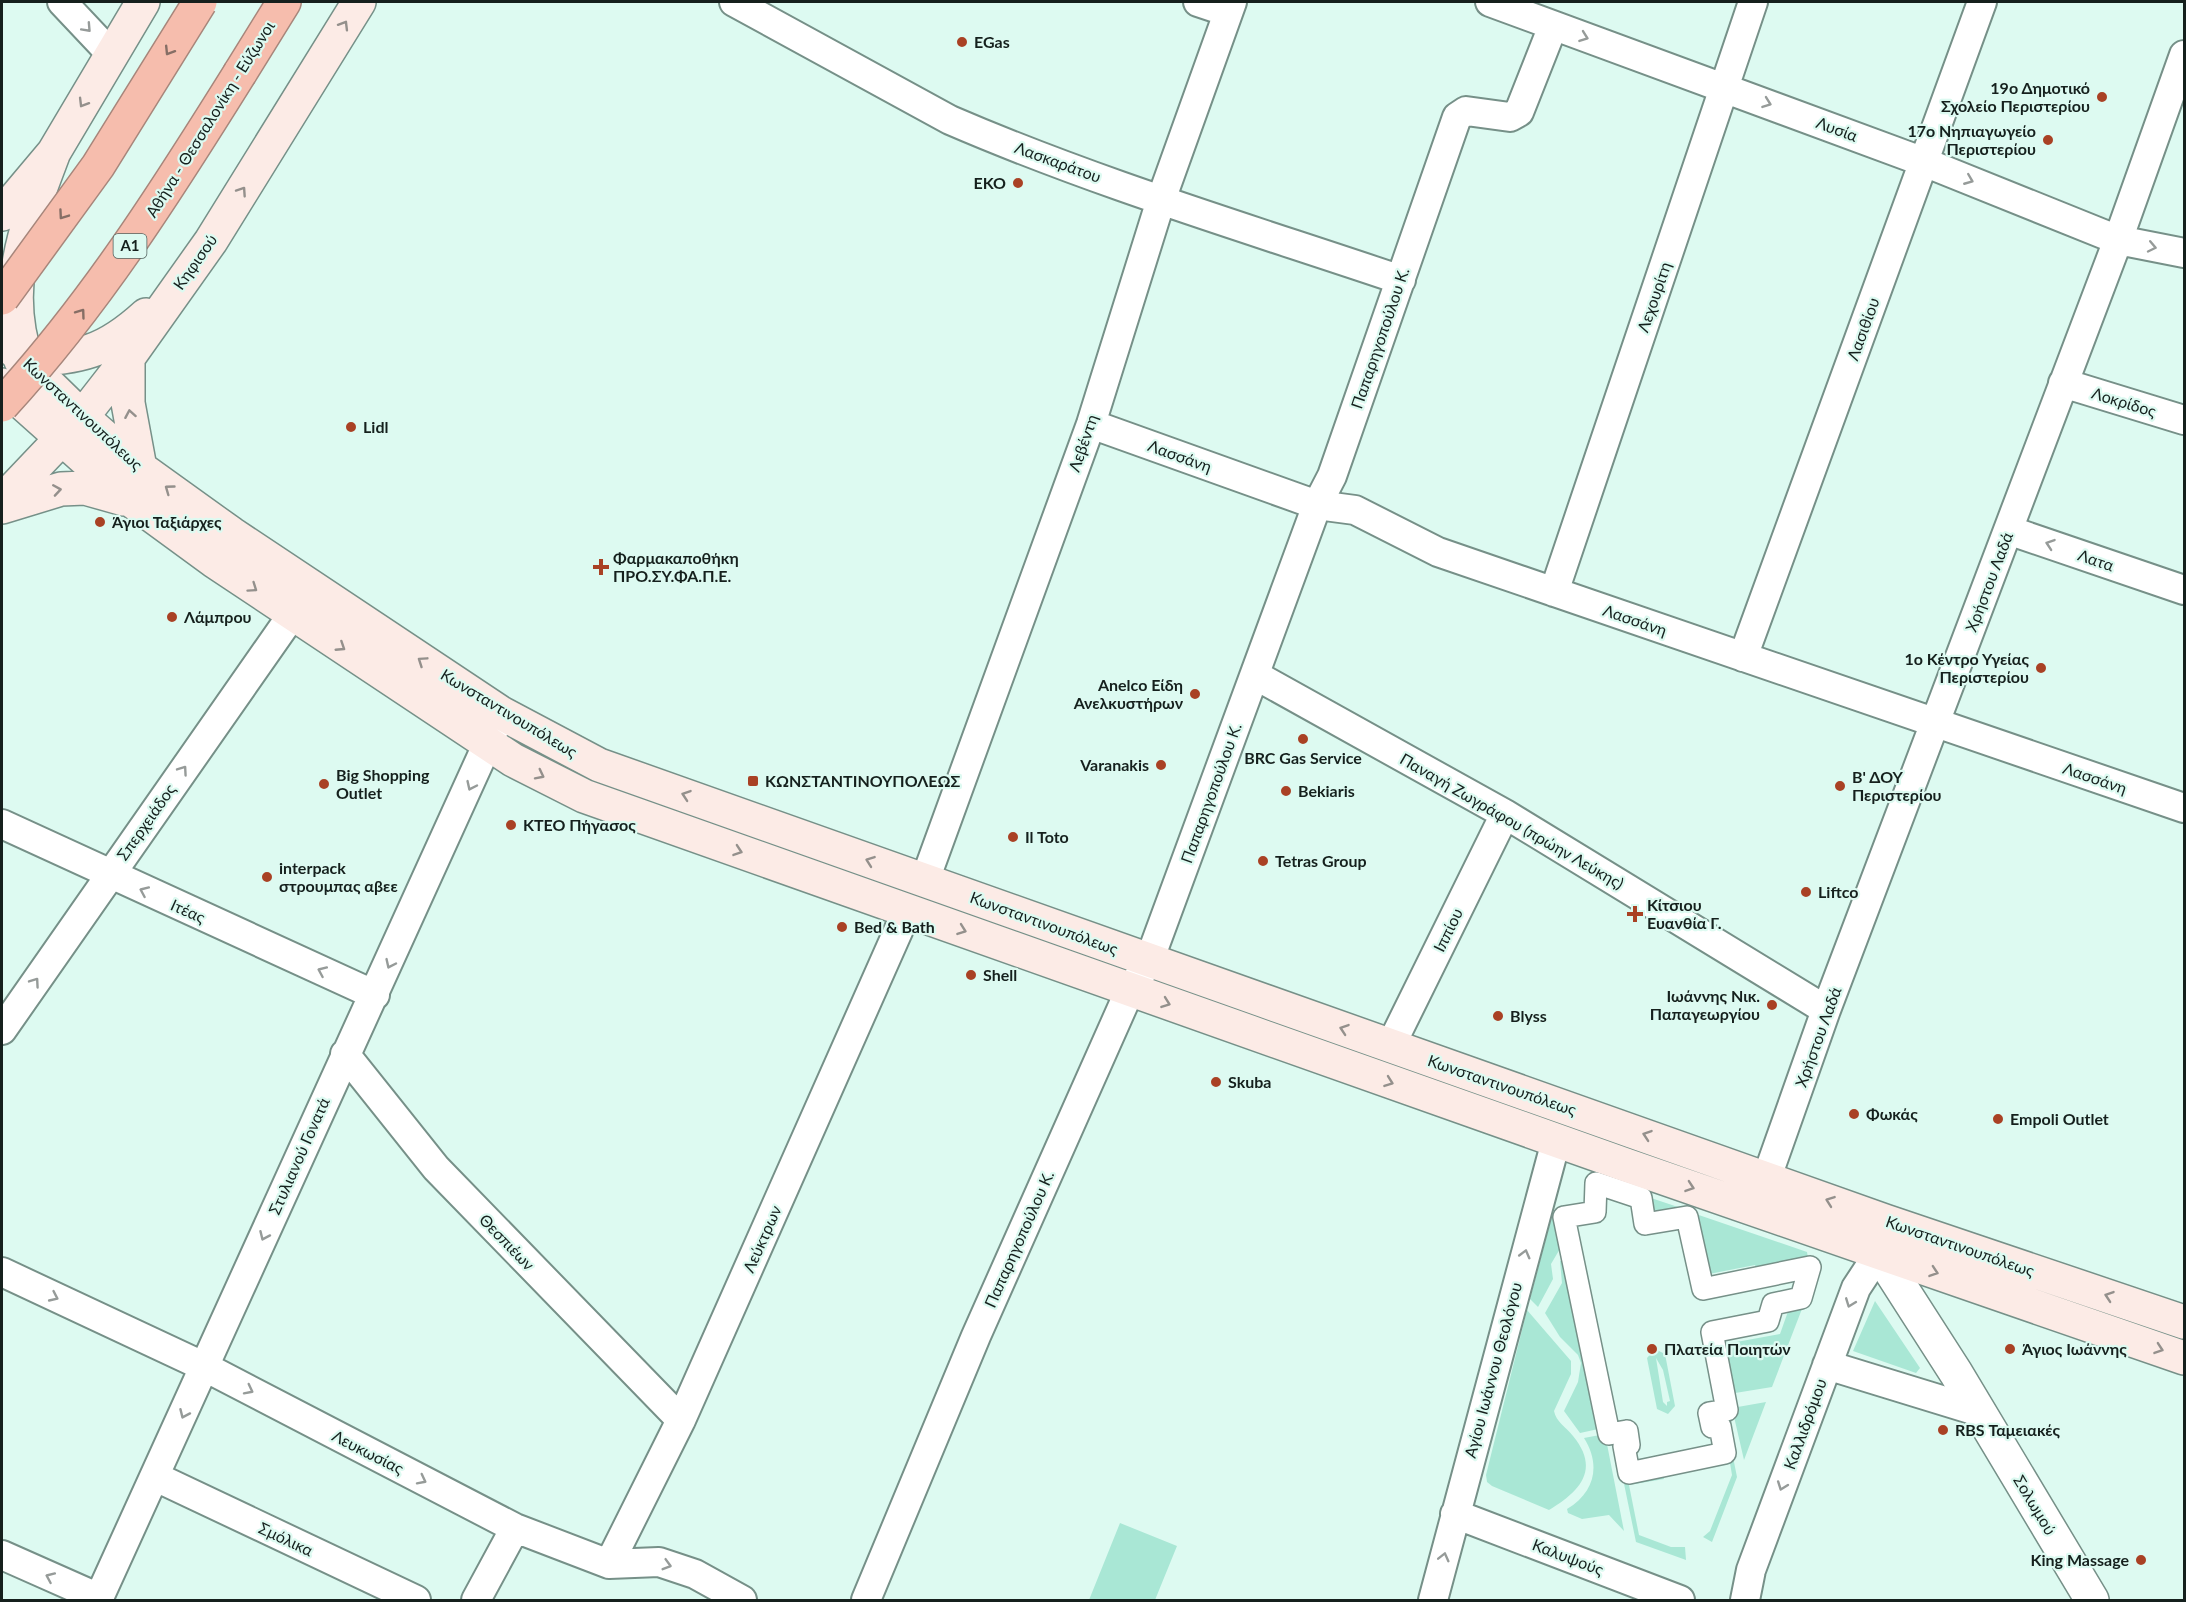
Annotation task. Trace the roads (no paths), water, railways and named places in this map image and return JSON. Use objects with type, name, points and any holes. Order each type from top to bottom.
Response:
[{"type":"highway","points":[[2,298],[98,166],[200,2]]},
{"type":"highway","name":"Αθήνα - Θεσσαλονίκη - Εύζωνοι","points":[[2,405],[69,329],[147,220],[284,2]]},
{"type":"main road","points":[[5,208],[54,152],[143,2]]},
{"type":"main road","name":"Κηφισού","points":[[2,501],[71,429],[128,358],[244,188],[358,2]]},
{"type":"main road","points":[[54,152],[26,230],[19,261],[14,362],[71,429]]},
{"type":"main road","points":[[14,362],[88,353],[109,343],[145,316],[189,271]]},
{"type":"main road","name":"Κωνσταντινουπόλεως","points":[[2,339],[14,362]]},
{"type":"main road","points":[[128,358],[128,403],[140,468]]},
{"type":"main road","points":[[2,385],[71,429]]},
{"type":"main road","name":"Κωνσταντινουπόλεως","points":[[71,429],[140,468],[232,534],[501,713],[599,765],[1149,961],[1767,1177],[1885,1221],[2184,1322]]},
{"type":"main road","name":"Κωνσταντινουπόλεως","points":[[71,429],[132,501],[292,615],[489,745],[539,775],[584,795],[1556,1141],[2184,1358]]},
{"type":"main road","points":[[2,507],[62,489],[85,488],[132,501]]},
{"type":"street","points":[[62,2],[112,55]]},
{"type":"street","name":"Λασκαράτου","points":[[734,2],[950,120],[1161,200],[1401,280]]},
{"type":"street","points":[[1198,2],[1230,7]]},
{"type":"street","name":"Λυσία","points":[[1490,2],[1544,15],[1725,87],[1924,162],[2118,240],[2184,254]]},
{"type":"street","name":"Λεχουρίτη","points":[[1554,592],[1753,2]]},
{"type":"street","name":"Λασιθίου","points":[[1743,657],[1982,2]]},
{"type":"street","name":"Λεβέντη","points":[[925,880],[1091,424],[1161,200],[1230,7]]},
{"type":"street","name":"Παπαρηγοπούλου Κ.","points":[[866,1600],[976,1336],[1130,990],[1149,961],[1317,505],[1332,477],[1457,117],[1466,111],[1510,117],[1519,112],[1544,15]]},
{"type":"street","name":"Χρήστου Λαδά","points":[[1767,1177],[1827,1010],[2118,240],[2184,55]]},
{"type":"street","name":"Λοκρίδος","points":[[2063,383],[2184,420]]},
{"type":"street","name":"Λασσάνη","points":[[1091,424],[1317,505],[1355,510],[1438,552],[2184,808]]},
{"type":"street","name":"Λατα","points":[[2008,530],[2184,590]]},
{"type":"street","name":"Σπερχειάδος","points":[[2,1029],[292,615]]},
{"type":"street","name":"Παναγή Ζωγράφου (πρώην Λεύκης)","points":[[1255,675],[1505,814],[1827,1010]]},
{"type":"street","name":"Στυλιανού Γονατά","points":[[98,1599],[156,1477],[345,1054],[375,995],[489,745],[501,713]]},
{"type":"street","name":"Ιππίου","points":[[1391,1045],[1505,814]]},
{"type":"street","name":"Ιτέας","points":[[2,824],[375,995]]},
{"type":"street","name":"Λεύκτρων","points":[[609,1563],[681,1420],[907,910]]},
{"type":"street","name":"Θεσπιέων","points":[[345,1054],[436,1168],[681,1420]]},
{"type":"street","name":"Αγίου Ιωάννου Θεολόγου","points":[[1432,1600],[1556,1141]]},
{"type":"street","points":[[1596,1184],[1641,1198],[1645,1224],[1688,1217],[1703,1289],[1810,1267],[1801,1298],[1773,1304],[1768,1321],[1712,1332],[1727,1410],[1709,1413],[1712,1427],[1720,1426],[1725,1453],[1629,1473],[1624,1446],[1629,1445],[1627,1431],[1609,1434],[1564,1217],[1595,1212],[1596,1184]]},
{"type":"street","points":[[1879,1253],[1885,1221]]},
{"type":"street","name":"Καλλιδρόμου","points":[[1745,1600],[1751,1570],[1856,1288],[1879,1253]]},
{"type":"street","name":"Σολωμού","points":[[1879,1253],[1931,1332],[2092,1600]]},
{"type":"street","name":"Λευκωσίας","points":[[2,1272],[205,1367],[515,1528],[609,1563],[659,1562],[695,1574],[742,1600]]},
{"type":"street","points":[[1827,1365],[1977,1411]]},
{"type":"street","name":"Σμόλικα","points":[[156,1477],[416,1600]]},
{"type":"street","name":"Καλυψούς","points":[[1455,1514],[1680,1600]]},
{"type":"street","points":[[477,1600],[515,1528]]},
{"type":"street","points":[[2,1555],[98,1599]]},
{"type":"place","name":"EGas","points":[[962,42]]},
{"type":"place","name":"19ο Δημοτικό Σχολείο Περιστερίου","points":[[2102,97]]},
{"type":"place","name":"17ο Νηπιαγωγείο Περιστερίου","points":[[2048,140]]},
{"type":"place","name":"EKO","points":[[1018,183]]},
{"type":"place","name":"Lidl","points":[[351,427]]},
{"type":"place","name":"Άγιοι Ταξιάρχες","points":[[100,522]]},
{"type":"place","name":"Φαρμακαποθήκη ΠΡΟ.ΣΥ.ΦΑ.Π.Ε.","points":[[601,567]]},
{"type":"place","name":"Λάμπρου","points":[[172,617]]},
{"type":"place","name":"1ο Κέντρο Υγείας Περιστερίου","points":[[2041,668]]},
{"type":"place","name":"Anelco Είδη Ανελκυστήρων","points":[[1195,694]]},
{"type":"place","name":"BRC Gas Service","points":[[1303,739]]},
{"type":"place","name":"Varanakis","points":[[1161,765]]},
{"type":"place","name":"ΚΩΝΣΤΑΝΤΙΝΟΥΠΟΛΕΩΣ","points":[[753,781]]},
{"type":"place","name":"Big Shopping Outlet","points":[[324,784]]},
{"type":"place","name":"Β' ΔΟΥ Περιστερίου","points":[[1840,786]]},
{"type":"place","name":"Bekiaris","points":[[1286,791]]},
{"type":"place","name":"ΚΤΕΟ Πήγασος","points":[[511,825]]},
{"type":"place","name":"Il Toto","points":[[1013,837]]},
{"type":"place","name":"Tetras Group","points":[[1263,861]]},
{"type":"place","name":"interpack στρουμπας αβεε","points":[[267,877]]},
{"type":"place","name":"Liftco","points":[[1806,892]]},
{"type":"place","name":"Κίτσιου Ευανθία Γ.","points":[[1635,914]]},
{"type":"place","name":"Bed & Bath","points":[[842,927]]},
{"type":"place","name":"Shell","points":[[971,975]]},
{"type":"place","name":"Ιωάννης Νικ. Παπαγεωργίου","points":[[1772,1005]]},
{"type":"place","name":"Blyss","points":[[1498,1016]]},
{"type":"place","name":"Skuba","points":[[1216,1082]]},
{"type":"place","name":"Φωκάς","points":[[1854,1114]]},
{"type":"place","name":"Empoli Outlet","points":[[1998,1119]]},
{"type":"place","name":"Πλατεία Ποιητών","points":[[1652,1349]]},
{"type":"place","name":"Άγιος Ιωάννης","points":[[2010,1349]]},
{"type":"place","name":"RBS Ταμειακές","points":[[1943,1430]]},
{"type":"place","name":"King Massage","points":[[2141,1560]]}]
